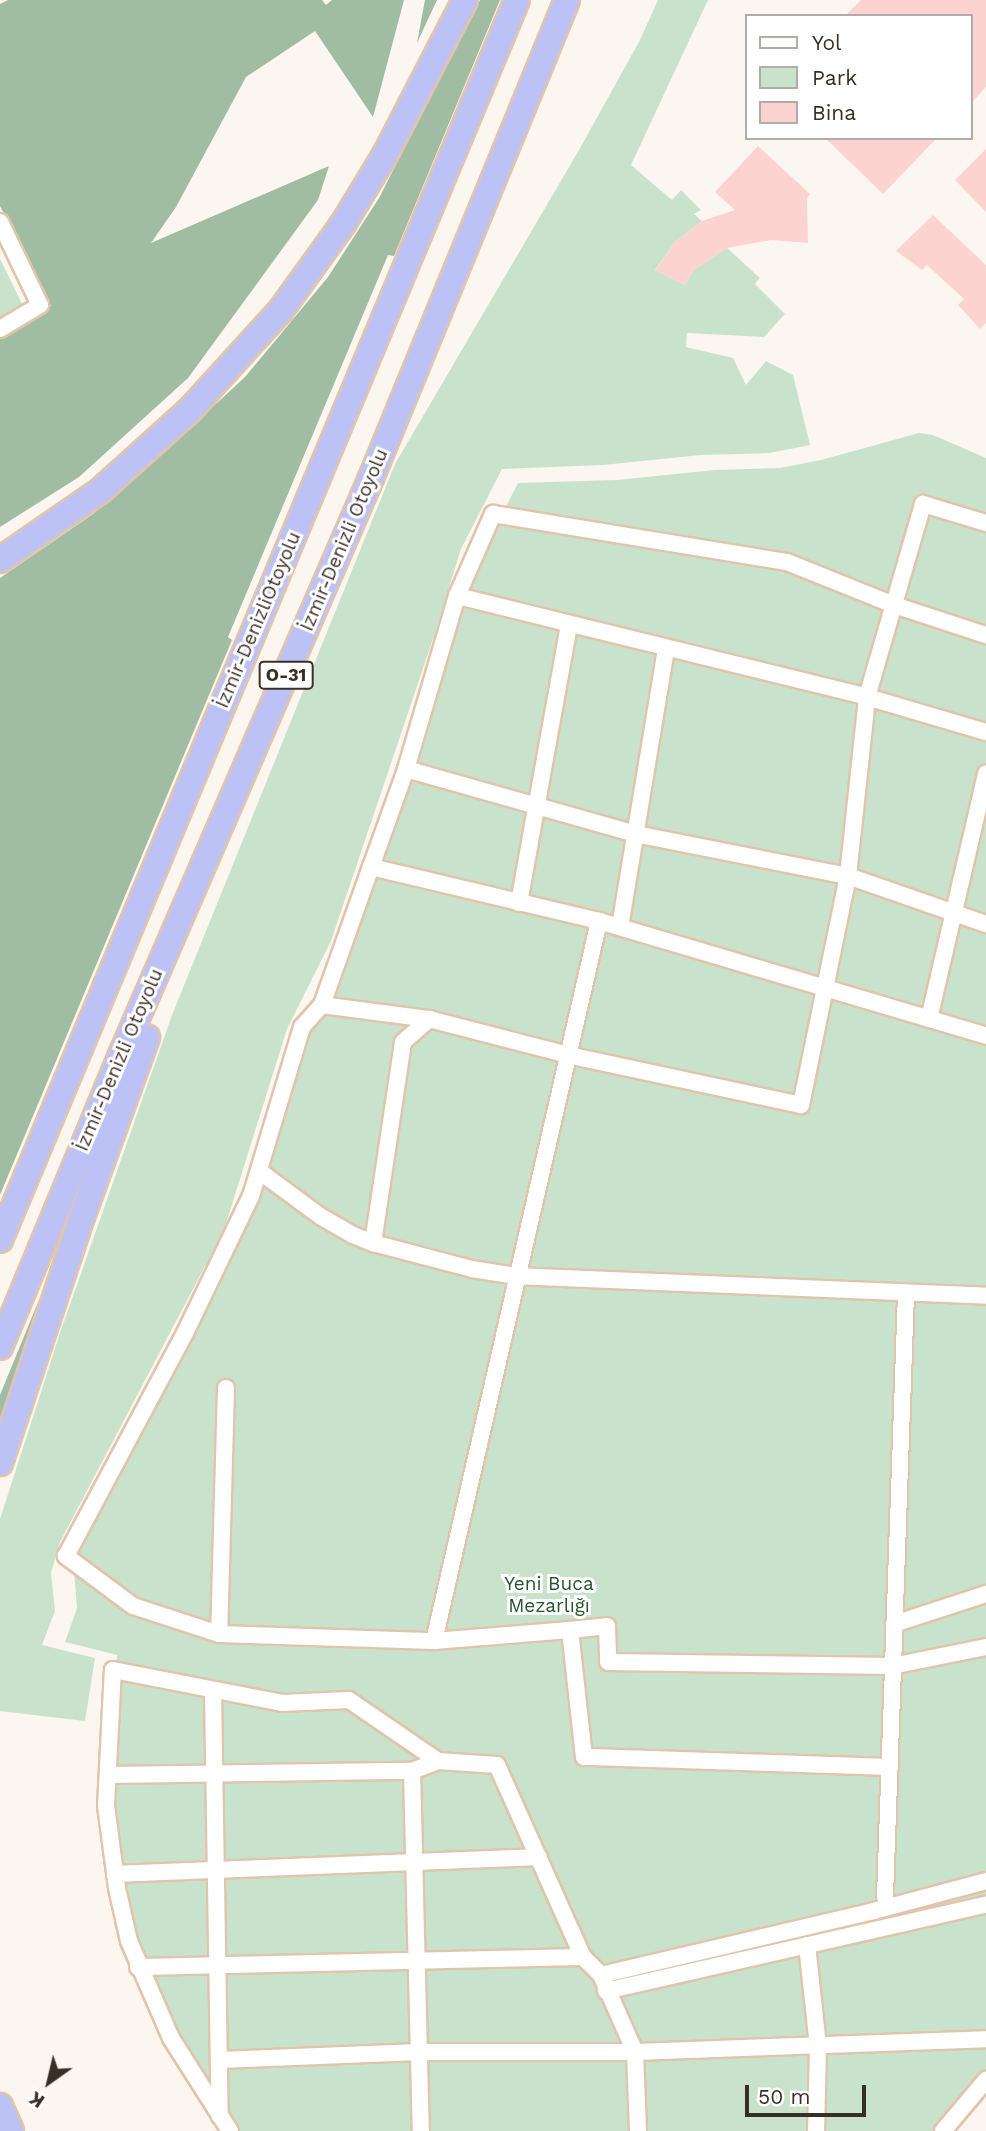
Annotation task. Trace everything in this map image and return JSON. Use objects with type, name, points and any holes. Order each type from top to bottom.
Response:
[{"type":"highway","points":[[0,560],[100,491],[190,411],[281,310],[343,224],[385,155],[465,0]]},
{"type":"highway","name":"İzmir-DenizliOtoyolu","points":[[0,1240],[517,0]]},
{"type":"highway","name":"İzmir-Denizli Otoyolu","points":[[0,1347],[204,861],[376,465],[567,0]]},
{"type":"highway","points":[[0,1463],[135,1064],[171,980],[204,861]]},
{"type":"highway","points":[[0,2106],[11,2131]]},
{"type":"lane","points":[[0,222],[40,305],[0,329]]},
{"type":"lane","points":[[322,1005],[429,1019],[568,1055],[800,1105],[848,876],[867,697],[923,504],[986,523]]},
{"type":"lane","points":[[986,635],[894,605],[787,562],[493,514],[457,596],[406,769],[322,1005],[302,1027],[251,1196],[185,1334],[66,1556],[133,1606],[219,1634],[434,1641],[607,1626],[608,1662],[892,1666],[986,1647]]},
{"type":"lane","points":[[457,596],[867,697],[986,732]]},
{"type":"lane","points":[[519,903],[569,625]]},
{"type":"lane","points":[[620,927],[666,648]]},
{"type":"lane","points":[[406,769],[537,804],[635,834],[848,876],[986,924]]},
{"type":"lane","points":[[929,1019],[986,774]]},
{"type":"lane","points":[[371,867],[620,927],[986,1036]]},
{"type":"lane","points":[[434,1641],[598,921]]},
{"type":"lane","points":[[373,1243],[403,1042],[429,1019]]},
{"type":"lane","points":[[259,1171],[320,1216],[373,1243],[472,1269],[516,1276],[986,1296]]},
{"type":"lane","points":[[885,1897],[906,1293]]},
{"type":"lane","points":[[219,1634],[226,1388]]},
{"type":"lane","points":[[894,1625],[986,1594]]},
{"type":"lane","points":[[570,1630],[584,1757],[890,1768]]},
{"type":"lane","points":[[230,2131],[171,2038],[129,1941],[115,1874],[106,1806],[113,1670],[282,1703],[349,1700],[438,1761]]},
{"type":"lane","points":[[213,1691],[212,1774],[220,2116]]},
{"type":"lane","points":[[108,1775],[412,1771],[438,1761],[497,1765],[583,1957],[601,1975],[635,2052],[638,2131]]},
{"type":"lane","points":[[412,1771],[421,2131]]},
{"type":"lane","points":[[115,1874],[539,1857]]},
{"type":"lane","points":[[601,1975],[874,1911],[986,1881]]},
{"type":"lane","points":[[606,1991],[986,1905]]},
{"type":"lane","points":[[807,1945],[818,2046],[816,2131]]},
{"type":"lane","points":[[138,1967],[583,1957]]},
{"type":"lane","points":[[220,2060],[419,2052],[635,2052],[986,2039]]},
{"type":"lane","points":[[943,2131],[986,2080]]},
{"type":"green space","points":[[8,0],[322,0],[326,5],[332,0],[404,0],[373,117],[315,31],[246,77],[176,207],[151,243],[329,166],[318,200],[188,378],[79,477],[0,527],[0,338],[51,306],[0,206],[0,4]]},
{"type":"green space","points":[[425,0],[437,0],[417,43]]},
{"type":"green space","points":[[480,0],[500,0],[394,256],[388,255],[228,637],[232,640],[0,1195],[0,578],[93,514],[245,377],[328,277],[379,198]]},
{"type":"green space","points":[[658,0],[708,0],[631,165],[672,200],[681,190],[701,210],[694,214],[702,221],[675,242],[655,270],[685,285],[694,270],[727,248],[760,278],[755,284],[785,314],[764,337],[687,333],[686,347],[733,358],[746,385],[766,361],[793,375],[810,445],[769,453],[502,469],[461,549],[331,941],[287,1029],[224,1230],[60,1542],[51,1573],[55,1611],[42,1645],[95,1658],[85,1721],[0,1711],[0,1519],[60,1333],[172,1015],[395,464],[579,150],[640,40]]},
{"type":"green space","points":[[0,259],[29,318],[0,335]]},
{"type":"green space","name":"Yeni Buca Mezarlığı","points":[[919,433],[933,435],[986,458],[986,2093],[951,2131],[237,2131],[221,2110],[145,1976],[123,1895],[113,1787],[117,1655],[65,1642],[77,1608],[74,1571],[83,1540],[244,1233],[306,1035],[349,948],[451,649],[477,563],[518,483],[617,480],[714,470],[780,468],[821,460]]},
{"type":"green space","points":[[50,1273],[0,1420],[0,1395]]},
{"type":"building","points":[[861,0],[986,0],[986,87],[972,102],[972,14],[847,14]]},
{"type":"building","points":[[827,140],[935,140],[883,194]]},
{"type":"building","points":[[758,146],[810,194],[807,198],[808,243],[771,240],[727,248],[694,270],[685,285],[655,271],[675,242],[702,221],[735,210],[715,192]]},
{"type":"building","points":[[986,149],[986,212],[955,180]]},
{"type":"building","points":[[933,215],[986,265],[986,323],[980,329],[958,305],[964,299],[927,265],[922,270],[896,251]]}]
